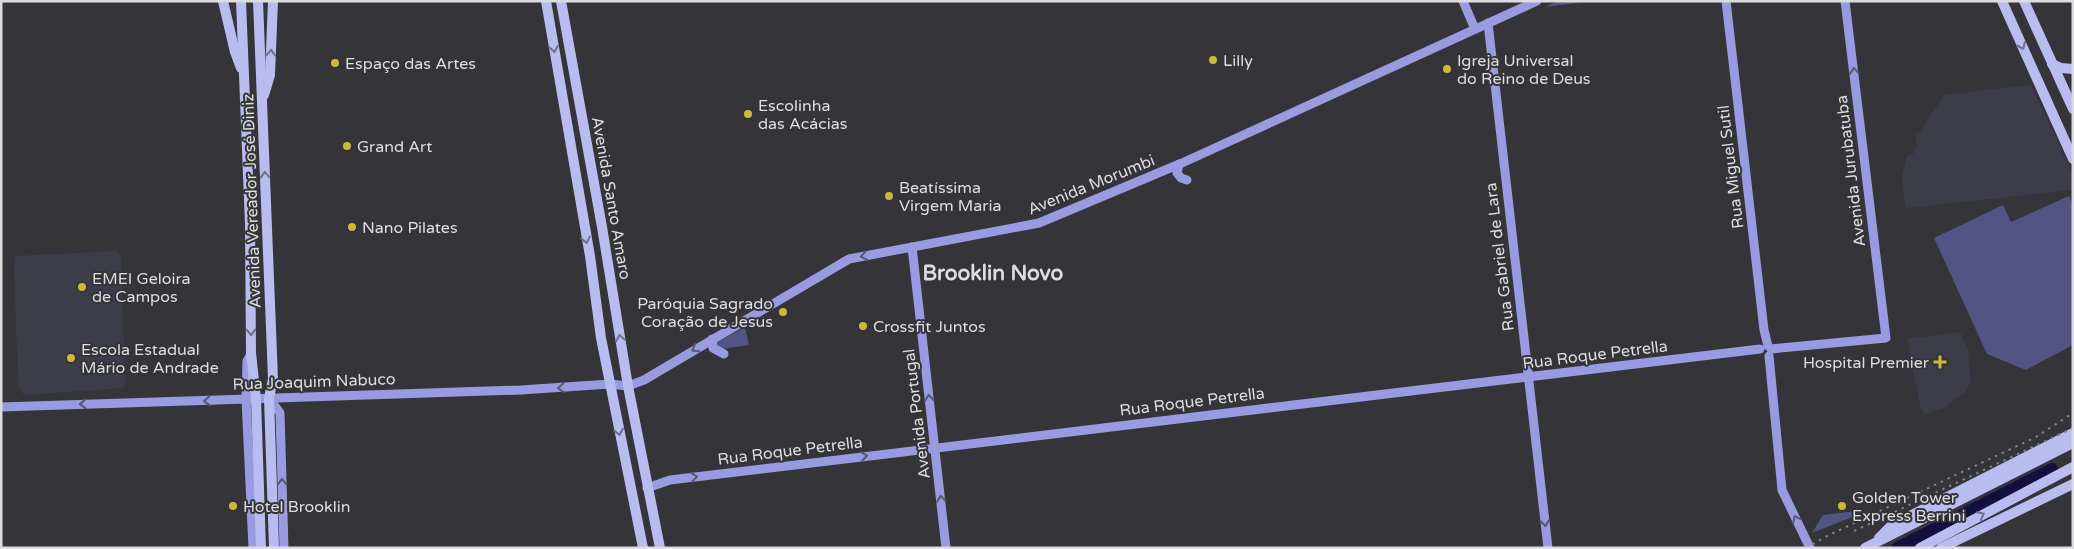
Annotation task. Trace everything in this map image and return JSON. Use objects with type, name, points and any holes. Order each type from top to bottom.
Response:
[{"type":"main road","points":[[223,1],[235,52],[243,73]]},
{"type":"main road","name":"Avenida Vereador José Diniz","points":[[241,1],[250,233],[251,399],[261,548]]},
{"type":"main road","name":"Avenida Vereador José Diniz","points":[[258,1],[272,378],[270,398],[274,548]]},
{"type":"main road","name":"Avenida Santo Amaro","points":[[546,1],[610,384],[643,548]]},
{"type":"main road","name":"Avenida Santo Amaro","points":[[561,1],[602,226],[628,386],[660,548]]},
{"type":"main road","points":[[2002,1],[2073,159]]},
{"type":"main road","points":[[2024,1],[2052,64],[2071,100]]},
{"type":"main road","points":[[262,100],[270,75],[274,2]]},
{"type":"main road","points":[[2052,64],[2061,68],[2073,69]]},
{"type":"main road","points":[[1875,543],[1881,534],[1904,519],[2073,433]]},
{"type":"main road","points":[[1865,548],[2073,443]]},
{"type":"main road","points":[[1921,547],[2073,468]]},
{"type":"main road","points":[[1941,548],[2073,484]]},
{"type":"street","points":[[1463,1],[1475,29]]},
{"type":"street","name":"Avenida Morumbi","points":[[628,386],[644,380],[849,259],[1034,225],[1179,164],[1537,1]]},
{"type":"street","name":"Rua Miguel Sutil","points":[[1726,1],[1782,490],[1810,548]]},
{"type":"street","name":"Avenida Jurubatuba","points":[[1846,1],[1886,338]]},
{"type":"street","name":"Rua Gabriel de Lara","points":[[1492,21],[1528,377],[1548,548]]},
{"type":"street","points":[[1179,164],[1177,173],[1181,178],[1187,180]]},
{"type":"street","name":"Avenida Portugal","points":[[912,247],[946,548]]},
{"type":"street","name":"Rua Roque Petrella","points":[[647,488],[670,480],[935,446],[1743,352],[1766,352],[1788,347],[1886,338]]},
{"type":"street","points":[[712,339],[713,348],[724,354]]},
{"type":"street","name":"Rua Joaquim Nabuco","points":[[6,407],[370,393],[521,390],[610,384],[628,386]]},
{"type":"street","name":"Avenida Vereador José Diniz","points":[[270,398],[280,413],[284,548]]},
{"type":"street","name":"Avenida Vereador José Diniz","points":[[251,399],[252,548]]},
{"type":"shaded area","points":[[1558,1],[1592,1],[1545,7]]},
{"type":"shaded area","points":[[2031,85],[2073,175],[2073,190],[1905,208],[1902,178],[1906,157],[1913,154],[1917,145],[1915,133],[1919,133],[1944,95]]},
{"type":"shaded area","points":[[2069,196],[2073,205],[2073,345],[2026,370],[1987,354],[1934,238],[2003,205],[2011,222]]},
{"type":"shaded area","points":[[116,251],[121,256],[125,384],[123,388],[27,395],[22,393],[19,388],[14,259],[16,256]]},
{"type":"shaded area","points":[[745,327],[749,345],[715,350],[714,344]]},
{"type":"shaded area","name":"Hospital Premier","points":[[1960,332],[1968,350],[1971,381],[1965,392],[1944,408],[1924,414],[1921,409],[1907,339]]},
{"type":"shaded area","points":[[1857,511],[1857,515],[1812,533],[1823,515]]},
{"type":"waterway","points":[[1897,548],[2052,469]]},
{"type":"railway","points":[[1806,548],[1827,536],[2036,437],[2073,413]]},
{"type":"railway","points":[[1854,531],[2073,428]]},
{"type":"place","name":"Lilly","points":[[1213,60]]},
{"type":"place","name":"Espaço das Artes","points":[[335,63]]},
{"type":"place","name":"Igreja Universal do Reino de Deus","points":[[1447,69]]},
{"type":"place","name":"Escolinha das Acácias","points":[[748,114]]},
{"type":"place","name":"Grand Art","points":[[347,146]]},
{"type":"place","name":"Beatíssima Virgem Maria","points":[[889,196]]},
{"type":"place","name":"Nano Pilates","points":[[352,227]]},
{"type":"place","name":"EMEI Geloira de Campos","points":[[82,287]]},
{"type":"place","name":"Paróquia Sagrado Coração de Jesus","points":[[783,312]]},
{"type":"place","name":"Crossfit Juntos","points":[[863,326]]},
{"type":"place","name":"Escola Estadual Mário de Andrade","points":[[71,358]]},
{"type":"place","name":"Hospital Premier","points":[[1940,362]]},
{"type":"place","name":"Hotel Brooklin","points":[[233,506]]},
{"type":"place","name":"Golden Tower Express Berrini","points":[[1842,506]]},
{"type":"district","name":"Brooklin Novo","points":[[993,273]]}]
